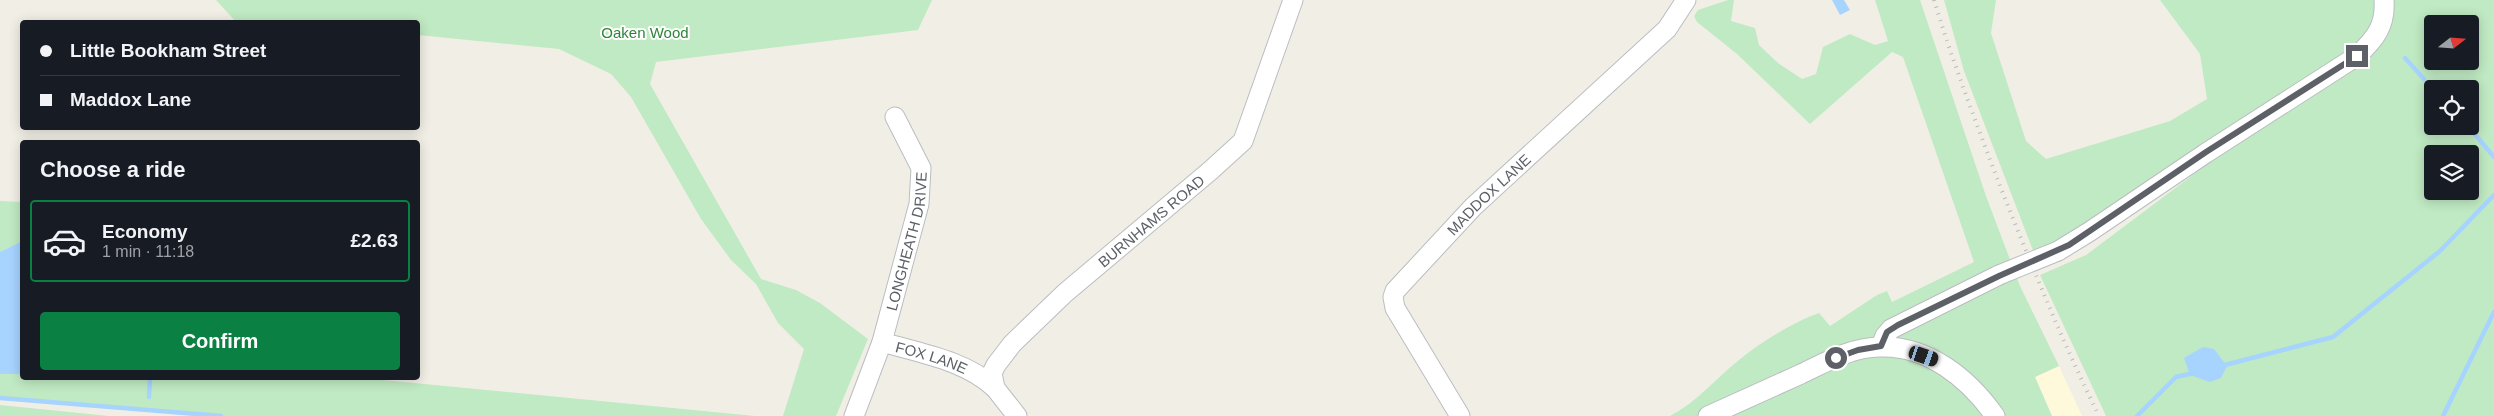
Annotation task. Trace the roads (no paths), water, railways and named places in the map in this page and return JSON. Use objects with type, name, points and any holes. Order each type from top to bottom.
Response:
[{"type":"street","name":"BURNHAMS ROAD","points":[[995,388],[992,380],[994,369],[1012,344],[1065,293],[1210,172],[1242,141],[1293,0]]},
{"type":"street","name":"MADDOX LANE","points":[[1460,416],[1395,308],[1393,297],[1395,291],[1473,207],[1667,29],[1686,0]]},
{"type":"street","points":[[1881,346],[1887,332],[1898,325],[1999,276],[2058,251],[2206,152],[2357,56],[2373,42],[2382,28],[2385,13],[2384,0]]},
{"type":"street","name":"LONGHEATH DRIVE","points":[[882,342],[919,204],[921,168],[895,117]]},
{"type":"street","name":"FOX LANE","points":[[854,416],[882,342],[960,366],[976,373],[995,388]]},
{"type":"street","points":[[1708,416],[1848,353],[1881,346],[1915,353],[1946,366],[1975,391],[1995,416]]},
{"type":"street","points":[[995,388],[1017,416]]},
{"type":"water","points":[[1832,0],[1844,0],[1850,10],[1840,15]]},
{"type":"water","points":[[20,242],[20,374],[0,374],[0,252]]},
{"type":"water","points":[[2203,347],[2214,349],[2227,366],[2221,378],[2210,382],[2190,375],[2184,358]]},
{"type":"waterway","points":[[2405,58],[2424,79]]},
{"type":"waterway","points":[[2476,135],[2494,157]]},
{"type":"waterway","points":[[2221,366],[2333,337],[2440,251],[2494,195]]},
{"type":"waterway","points":[[2443,416],[2494,312]]},
{"type":"waterway","points":[[2137,416],[2176,377],[2194,373]]},
{"type":"waterway","points":[[149,397],[150,380]]},
{"type":"waterway","points":[[0,398],[221,416]]},
{"type":"railway","points":[[1934,0],[1957,70],[2000,186],[2035,273],[2099,416]]},
{"type":"park label","name":"Oaken Wood","points":[[645,32]]}]
